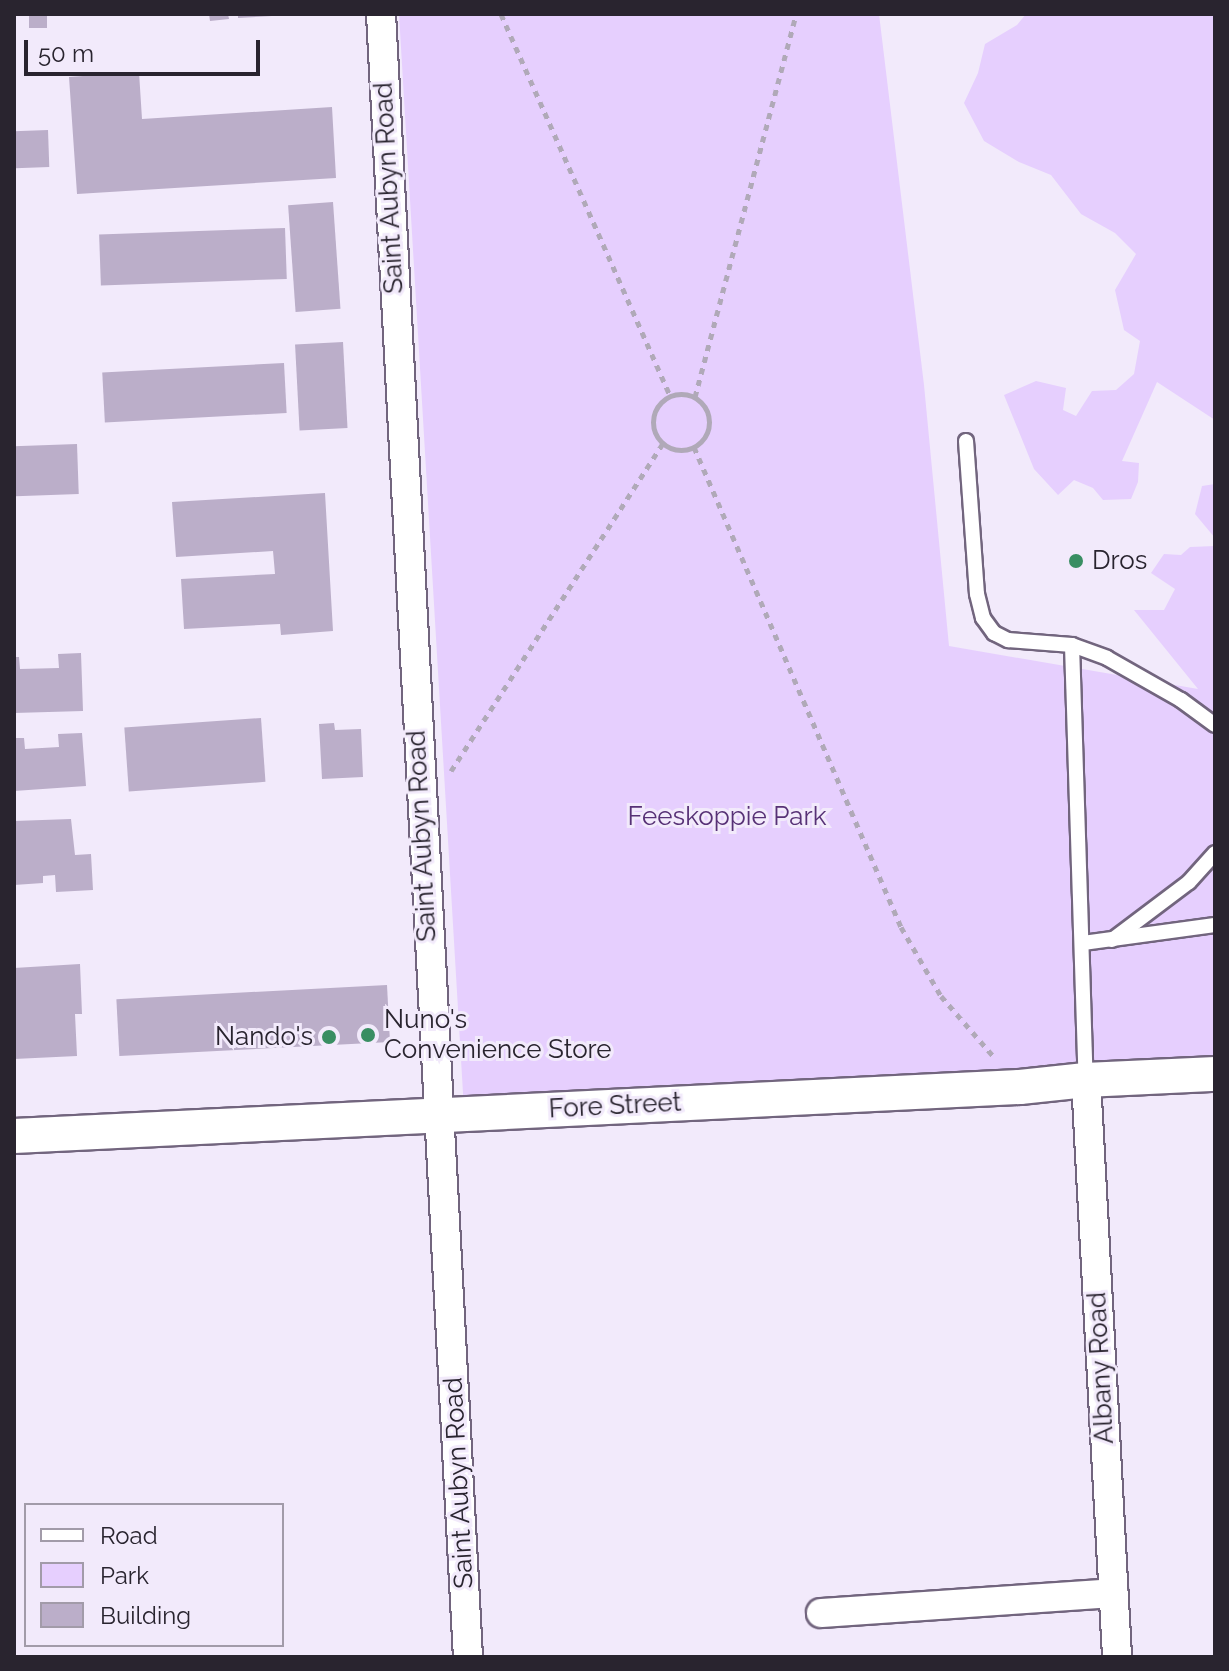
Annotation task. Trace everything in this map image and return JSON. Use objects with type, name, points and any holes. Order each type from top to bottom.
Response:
[{"type":"street","name":"Saint Aubyn Road","points":[[381,14],[421,817],[468,1657]]},
{"type":"street","name":"Fore Street","points":[[14,1136],[1020,1087],[1086,1080],[1215,1074]]},
{"type":"street","name":"Albany Road","points":[[1086,1080],[1117,1657]]},
{"type":"street","points":[[821,1613],[1113,1593]]},
{"type":"lane","points":[[966,441],[973,557],[983,618],[994,633],[1008,640],[1072,645],[1134,673],[1215,725]]},
{"type":"lane","points":[[1072,645],[1086,1080]]},
{"type":"lane","points":[[1112,940],[1177,892],[1215,853]]},
{"type":"lane","points":[[1083,943],[1215,925]]},
{"type":"path","points":[[501,14],[670,396]]},
{"type":"path","points":[[695,397],[796,14]]},
{"type":"path","points":[[685,394],[695,397],[707,410],[710,427],[707,435],[694,447],[677,450],[663,443],[655,432],[654,413],[670,396],[685,394]]},
{"type":"path","points":[[421,817],[663,443]]},
{"type":"path","points":[[694,447],[901,927],[941,996],[1020,1087]]},
{"type":"green space","name":"Feeskoppie Park","points":[[399,14],[879,14],[924,385],[949,646],[1198,689],[1134,610],[1164,610],[1175,589],[1151,573],[1164,554],[1181,555],[1190,547],[1215,546],[1215,1073],[464,1110]]},
{"type":"green space","points":[[1026,14],[1215,14],[1215,420],[1157,382],[1122,461],[1139,463],[1138,482],[1131,499],[1103,500],[1093,488],[1074,480],[1058,495],[1034,469],[1004,395],[1036,381],[1066,388],[1063,410],[1076,416],[1092,391],[1116,390],[1134,374],[1140,341],[1124,330],[1115,290],[1136,254],[1115,233],[1081,214],[1051,175],[1019,162],[984,141],[964,103],[978,73],[985,44],[1017,25]]},
{"type":"green space","points":[[1215,484],[1215,538],[1195,514],[1202,486]]},
{"type":"building","points":[[29,14],[47,14],[47,28],[29,28]]},
{"type":"building","points":[[209,14],[228,14],[229,19],[210,21]]},
{"type":"building","points":[[238,14],[272,14],[272,16],[238,18]]},
{"type":"building","points":[[139,72],[142,119],[332,107],[336,178],[77,194],[69,77]]},
{"type":"building","points":[[48,130],[49,167],[15,168],[14,131]]},
{"type":"building","points":[[333,202],[340,309],[296,312],[288,205]]},
{"type":"building","points":[[285,228],[287,279],[101,285],[99,234]]},
{"type":"building","points":[[343,342],[348,428],[300,430],[295,345]]},
{"type":"building","points":[[284,363],[287,413],[105,422],[102,373]]},
{"type":"building","points":[[77,444],[79,494],[16,496],[14,446]]},
{"type":"building","points":[[325,493],[333,631],[281,635],[280,624],[184,629],[181,579],[275,574],[273,551],[176,557],[172,502]]},
{"type":"building","points":[[81,653],[83,711],[14,713],[14,657],[19,657],[20,669],[59,668],[58,654]]},
{"type":"building","points":[[261,718],[265,782],[129,791],[124,728]]},
{"type":"building","points":[[334,723],[335,730],[361,729],[363,777],[322,779],[319,724]]},
{"type":"building","points":[[82,733],[86,786],[14,791],[14,738],[24,738],[25,749],[59,747],[58,734]]},
{"type":"building","points":[[71,819],[75,855],[91,854],[93,890],[56,892],[55,875],[43,876],[43,883],[14,885],[14,821]]},
{"type":"building","points":[[80,964],[82,1014],[75,1014],[77,1056],[14,1059],[14,968]]},
{"type":"building","points":[[387,985],[390,1042],[119,1056],[116,999]]},
{"type":"place","name":"Dros","points":[[1076,561]]},
{"type":"place","name":"Nuno's Convenience Store","points":[[368,1035]]},
{"type":"place","name":"Nando's","points":[[329,1037]]}]
